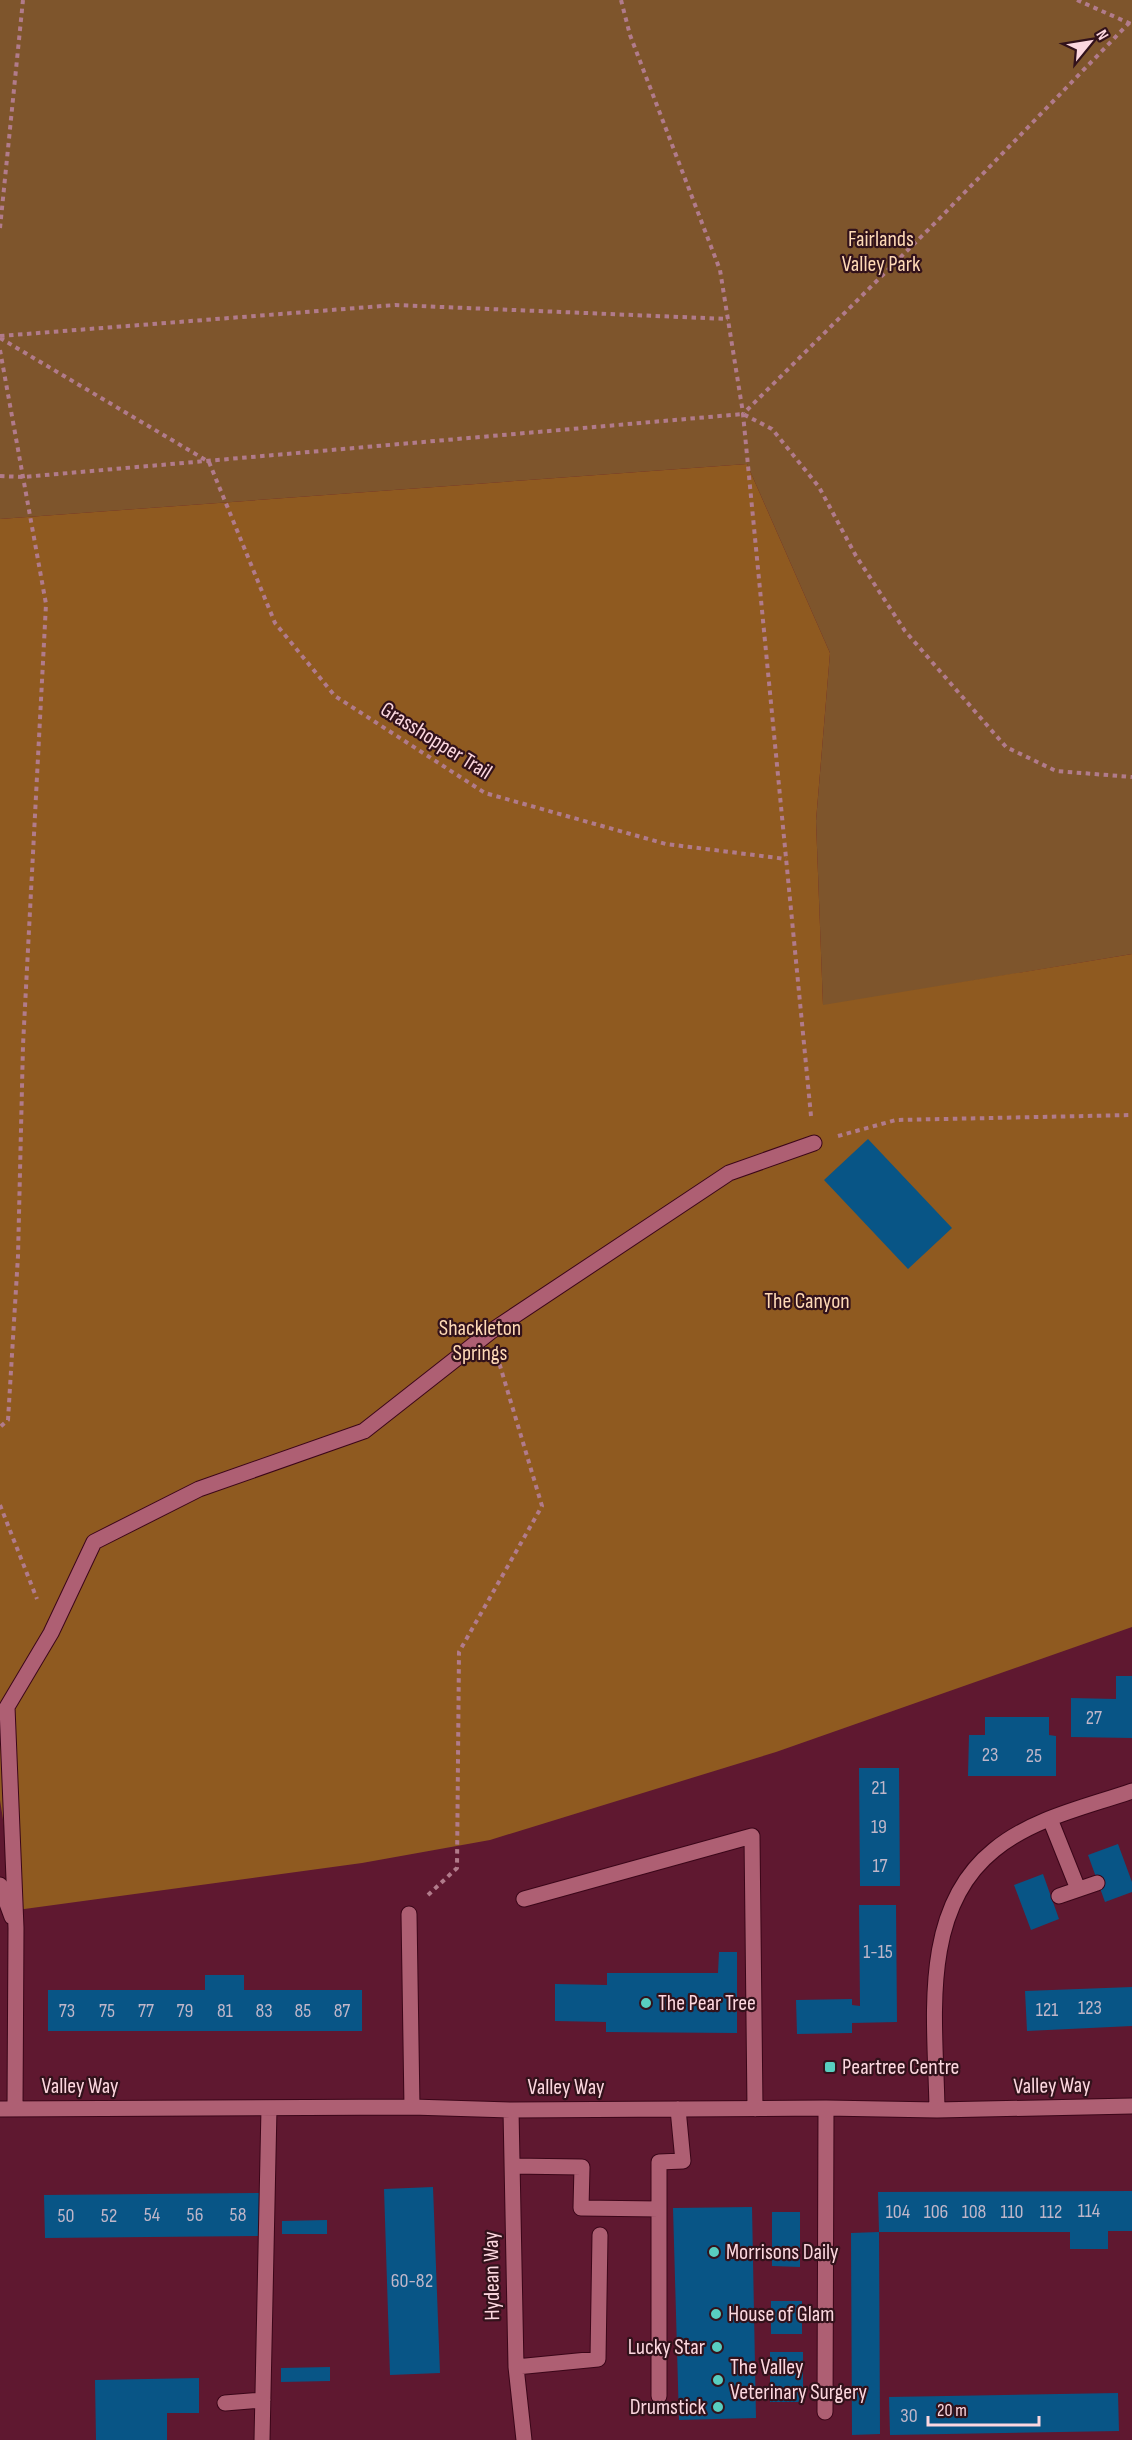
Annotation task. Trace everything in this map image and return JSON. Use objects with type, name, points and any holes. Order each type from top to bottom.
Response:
[{"type":"street","points":[[8,2109],[16,1928],[7,1707],[51,1633],[94,1542],[199,1489],[364,1431],[490,1332],[729,1173],[814,1143]]},
{"type":"street","points":[[937,2110],[935,1987],[939,1949],[945,1922],[955,1898],[973,1872],[994,1850],[1022,1832],[1050,1819],[1132,1791]]},
{"type":"street","points":[[1050,1819],[1078,1889]]},
{"type":"street","points":[[524,1899],[752,1836],[755,2109]]},
{"type":"street","points":[[1059,1896],[1097,1883]]},
{"type":"street","points":[[0,1885],[16,1928]]},
{"type":"street","points":[[409,1914],[412,2108]]},
{"type":"street","name":"Valley Way","points":[[8,2109],[826,2108],[937,2110],[1132,2106]]},
{"type":"street","points":[[262,2440],[269,2108]]},
{"type":"street","points":[[825,2412],[826,2108]]},
{"type":"street","points":[[659,2396],[659,2162],[683,2161],[678,2109]]},
{"type":"street","name":"Hydean Way","points":[[511,2110],[516,2367],[524,2440]]},
{"type":"street","points":[[512,2166],[582,2167],[581,2208],[659,2209]]},
{"type":"street","points":[[516,2367],[598,2359],[600,2235]]},
{"type":"street","points":[[225,2403],[262,2400]]},
{"type":"path","points":[[0,228],[22,0]]},
{"type":"path","points":[[621,0],[630,35],[720,270],[743,414],[814,1143],[896,1119],[1132,1115]]},
{"type":"path","points":[[743,414],[1131,23],[1077,0]]},
{"type":"path","points":[[0,337],[395,305],[728,320]]},
{"type":"path","points":[[0,337],[209,462]]},
{"type":"path","points":[[0,350],[46,604],[23,1045],[18,1256],[8,1420],[0,1427]]},
{"type":"path","points":[[0,476],[23,477],[209,462],[743,414],[772,429],[819,487],[856,556],[904,631],[1006,747],[1056,771],[1132,777]]},
{"type":"path","name":"Grasshopper Trail","points":[[209,462],[275,623],[335,696],[485,793],[666,844],[786,859]]},
{"type":"path","points":[[409,1914],[458,1868],[459,1653],[542,1506],[490,1332]]},
{"type":"path","points":[[0,1505],[51,1633]]},
{"type":"green space","name":"Fairlands Valley Park","points":[[0,0],[1132,0],[1132,954],[823,1006],[816,821],[830,653],[747,464],[0,519]]},
{"type":"green space","name":"Shackleton Springs","points":[[747,464],[830,653],[816,821],[823,1005],[1132,954],[1132,1627],[776,1752],[490,1840],[362,1863],[17,1910],[0,1800],[0,519]]},
{"type":"building","points":[[868,1139],[952,1228],[908,1269],[824,1180]]},
{"type":"building","points":[[1116,1676],[1132,1676],[1132,1738],[1071,1737],[1071,1698],[1116,1699]]},
{"type":"building","points":[[985,1717],[1049,1717],[1049,1735],[1056,1736],[1056,1776],[968,1776],[969,1735],[985,1735]]},
{"type":"building","points":[[859,1768],[899,1768],[900,1886],[860,1886]]},
{"type":"building","points":[[1118,1844],[1132,1882],[1132,1892],[1105,1902],[1088,1855]]},
{"type":"building","points":[[1043,1874],[1059,1919],[1031,1930],[1014,1885]]},
{"type":"building","points":[[859,1905],[896,1905],[897,2022],[852,2023],[852,2033],[797,2034],[796,2000],[852,1999],[852,2005],[860,2006]]},
{"type":"building","name":"The Pear Tree","points":[[719,1952],[737,1952],[737,2033],[606,2032],[606,2022],[555,2021],[555,1984],[607,1985],[607,1973],[718,1973]]},
{"type":"building","points":[[205,1975],[244,1975],[244,1990],[362,1990],[362,2031],[48,2031],[48,1990],[205,1990]]},
{"type":"building","points":[[1132,1987],[1132,2026],[1027,2031],[1025,1991]]},
{"type":"building","points":[[433,2187],[440,2373],[390,2375],[384,2189]]},
{"type":"building","points":[[1132,2191],[1132,2231],[1108,2231],[1108,2249],[1070,2249],[1070,2232],[879,2232],[878,2192]]},
{"type":"building","points":[[259,2193],[260,2236],[45,2238],[44,2195]]},
{"type":"building","points":[[752,2207],[756,2418],[679,2420],[673,2208]]},
{"type":"building","points":[[772,2212],[800,2212],[800,2267],[772,2266]]},
{"type":"building","points":[[327,2220],[327,2234],[282,2234],[282,2221]]},
{"type":"building","points":[[879,2232],[880,2434],[852,2435],[851,2233]]},
{"type":"building","points":[[771,2301],[802,2301],[802,2334],[771,2334]]},
{"type":"building","points":[[770,2352],[803,2352],[803,2402],[770,2402]]},
{"type":"building","points":[[330,2367],[330,2381],[281,2382],[281,2368]]},
{"type":"building","points":[[199,2378],[199,2413],[167,2413],[167,2440],[96,2440],[95,2380]]},
{"type":"building","points":[[1118,2393],[1119,2431],[890,2435],[889,2397]]},
{"type":"place","name":"The Pear Tree","points":[[646,2003]]},
{"type":"place","name":"Peartree Centre","points":[[830,2067]]},
{"type":"place","name":"Morrisons Daily","points":[[714,2252]]},
{"type":"place","name":"House of Glam","points":[[716,2314]]},
{"type":"place","name":"Lucky Star","points":[[717,2347]]},
{"type":"place","name":"The Valley Veterinary Surgery","points":[[718,2380]]},
{"type":"place","name":"Drumstick","points":[[718,2407]]},
{"type":"park label","name":"The Canyon","points":[[807,1301]]}]
